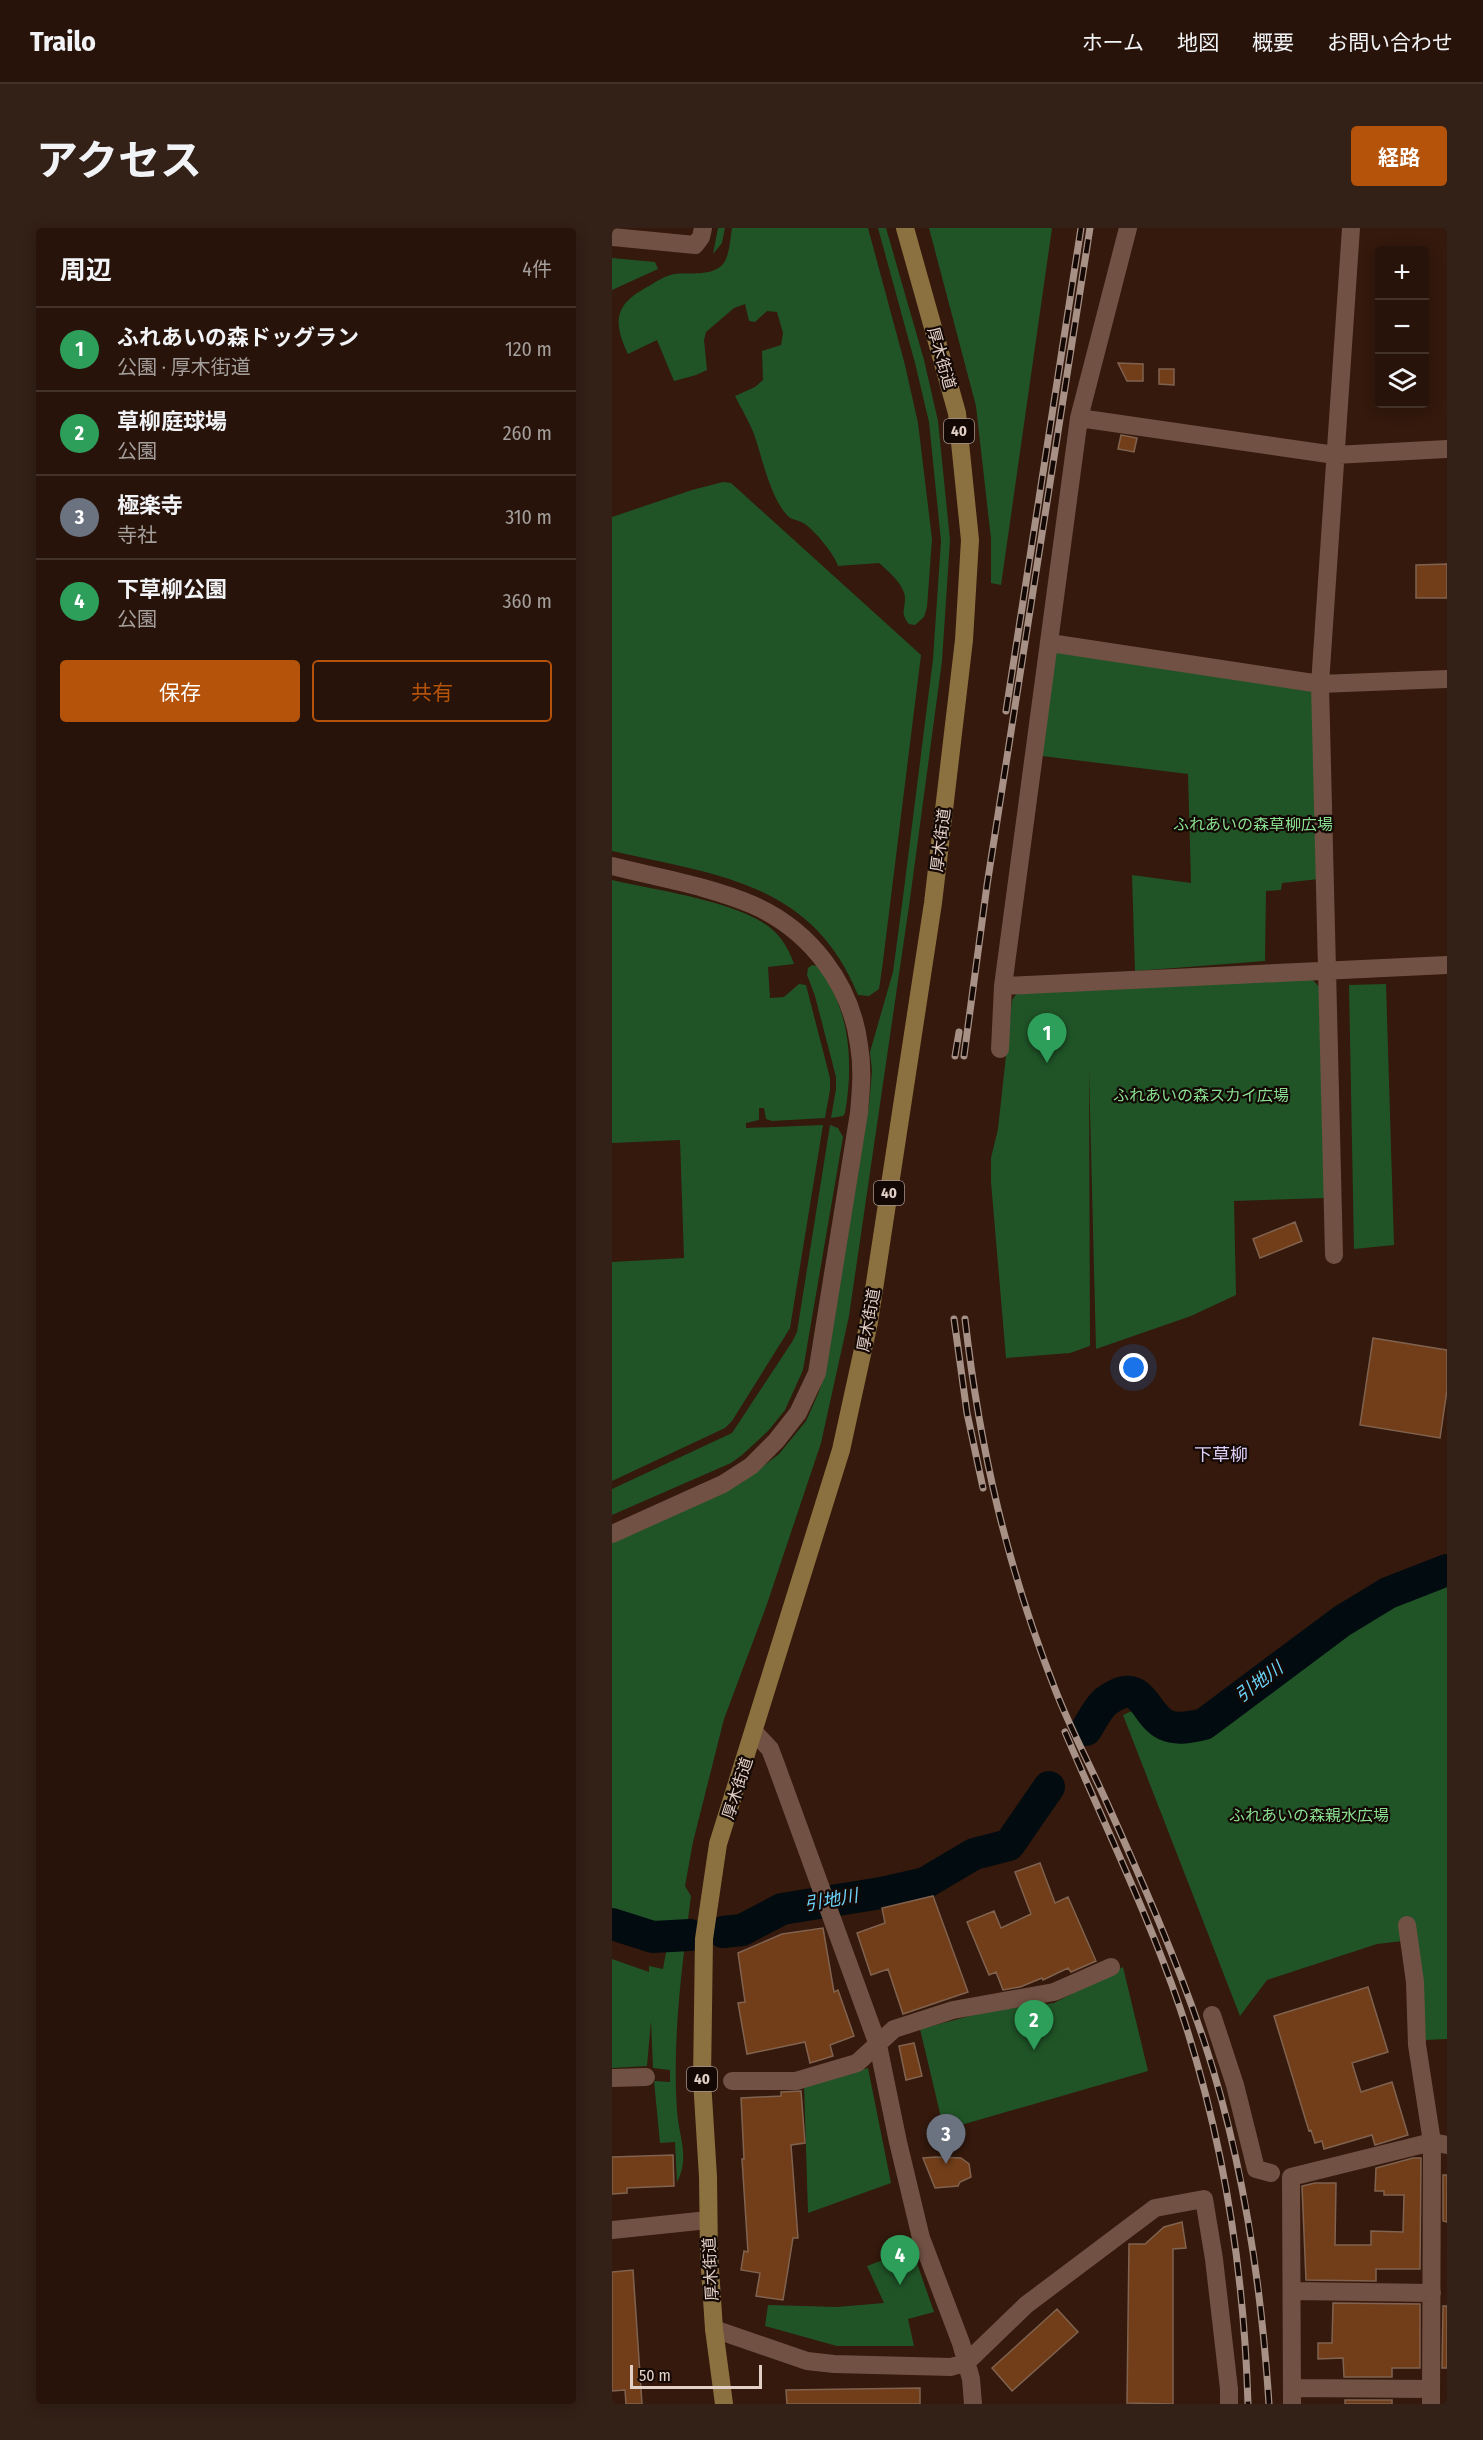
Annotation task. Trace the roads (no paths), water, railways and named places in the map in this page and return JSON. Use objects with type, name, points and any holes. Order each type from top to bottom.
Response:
[{"type":"main road","name":"厚木街道","points":[[724,2404],[714,2329],[708,2220],[702,2080],[704,1938],[718,1844],[755,1733],[841,1450],[869,1322],[933,903],[964,640],[970,540],[957,413],[905,228]]},
{"type":"street","points":[[612,237],[694,244],[701,237],[703,228]]},
{"type":"street","points":[[1000,1048],[1003,986],[1079,418],[1128,228]]},
{"type":"street","points":[[1334,1255],[1320,684],[1351,228]]},
{"type":"street","points":[[1079,418],[1335,455],[1447,449]]},
{"type":"street","points":[[1050,643],[1320,684],[1447,679]]},
{"type":"street","points":[[612,867],[725,894],[783,921],[807,939],[826,962],[853,1015],[862,1074],[859,1113],[817,1373],[798,1413],[751,1467],[723,1484],[612,1534]]},
{"type":"street","points":[[1003,986],[1447,965]]},
{"type":"street","points":[[755,1733],[772,1756],[817,1873],[878,2045],[921,2238],[967,2362],[973,2404]]},
{"type":"street","points":[[1407,1925],[1415,1982],[1418,2046],[1440,2143],[1432,2294],[1431,2396],[1292,2396],[1292,2177],[1440,2143]]},
{"type":"street","points":[[732,2081],[796,2081],[857,2063],[894,2029],[953,2010],[1054,1992],[1111,1967]]},
{"type":"street","points":[[1212,2015],[1235,2085],[1256,2169],[1271,2173]]},
{"type":"street","points":[[612,2078],[646,2077]]},
{"type":"street","points":[[714,2329],[807,2361],[834,2364],[951,2367],[967,2362],[1026,2305],[1155,2208],[1204,2199],[1214,2259],[1229,2404]]},
{"type":"street","points":[[612,2230],[708,2220]]},
{"type":"street","points":[[1293,2291],[1432,2294]]},
{"type":"waterway","name":"引地川","points":[[1086,1730],[1104,1703],[1125,1692],[1138,1696],[1159,1721],[1170,1727],[1180,1728],[1204,1724],[1342,1621],[1388,1593],[1447,1570]]},
{"type":"waterway","name":"引地川","points":[[723,1932],[742,1930],[782,1909],[881,1893],[925,1883],[974,1854],[1009,1845],[1049,1787]]},
{"type":"waterway","name":"引地川","points":[[612,1924],[653,1937],[690,1935]]},
{"type":"railway","points":[[1006,711],[1081,228]]},
{"type":"railway","points":[[964,1056],[987,885],[1090,228]]},
{"type":"railway","points":[[955,1056],[959,1032]]},
{"type":"railway","points":[[954,1319],[967,1413],[983,1488]]},
{"type":"railway","points":[[965,1319],[987,1462],[1009,1553],[1023,1598],[1061,1704],[1120,1832],[1171,1951],[1194,2011],[1218,2085],[1240,2175],[1248,2220],[1261,2312],[1269,2404]]},
{"type":"railway","points":[[1065,1732],[1154,1938],[1195,2056],[1229,2204],[1242,2304],[1248,2404]]},
{"type":"place","name":"ふれあいの森ドッグラン","points":[[1047,1063]]},
{"type":"place","name":"草柳庭球場","points":[[1034,2050]]},
{"type":"place","name":"極楽寺","points":[[946,2164]]},
{"type":"place","name":"下草柳公園","points":[[900,2285]]},
{"type":"district","name":"下草柳","points":[[1221,1455]]},
{"type":"park label","name":"ふれあいの森草柳広場","points":[[1253,824]]},
{"type":"park label","name":"ふれあいの森スカイ広場","points":[[1201,1095]]},
{"type":"park label","name":"ふれあいの森親水広場","points":[[1309,1815]]}]
